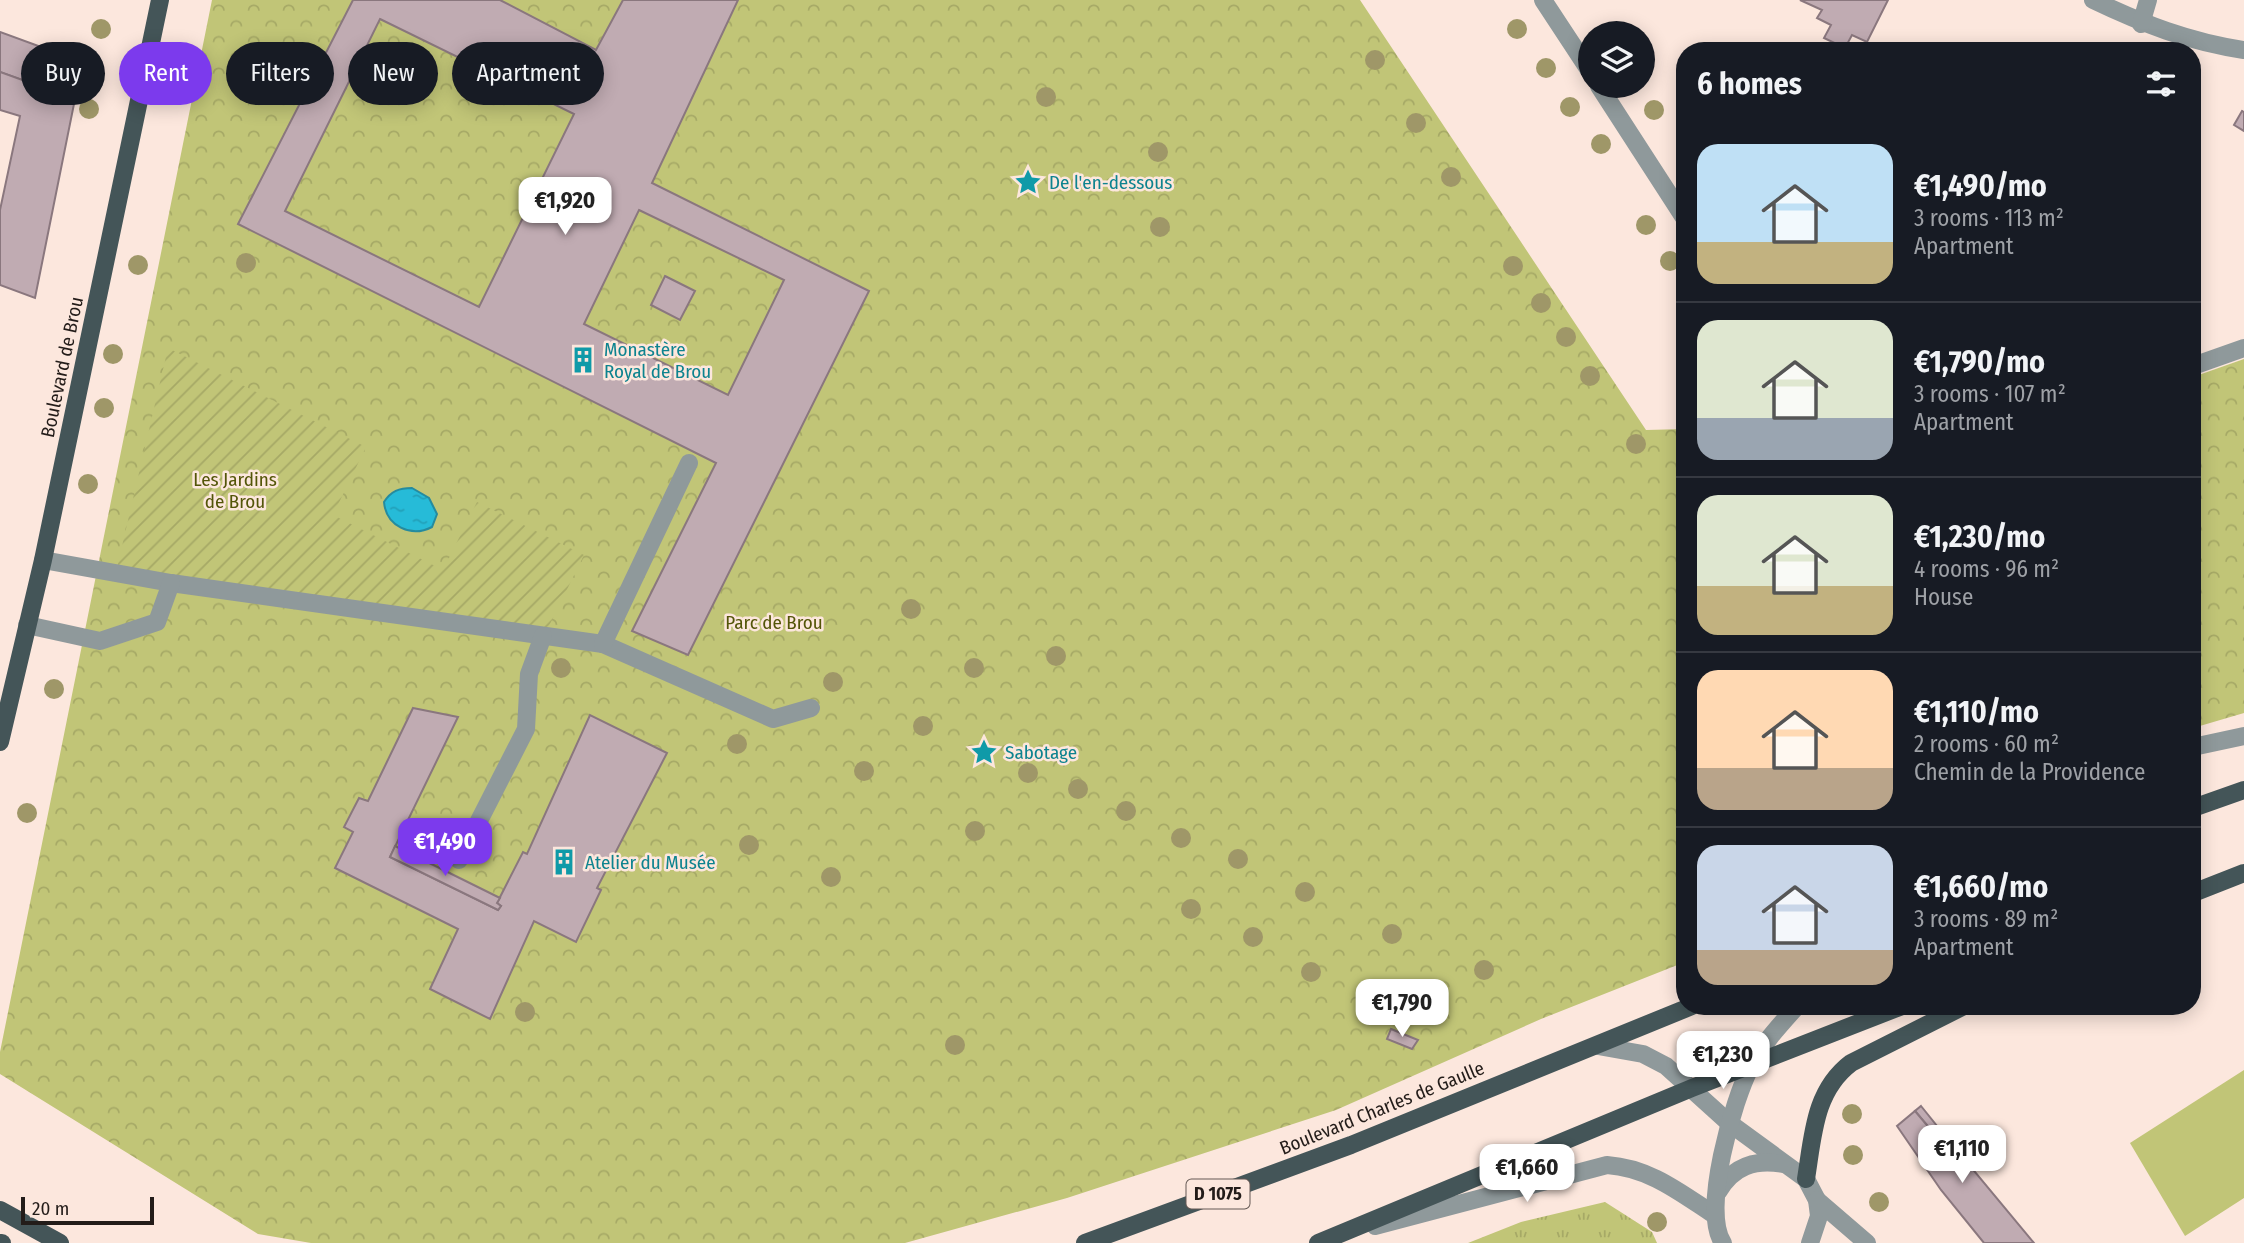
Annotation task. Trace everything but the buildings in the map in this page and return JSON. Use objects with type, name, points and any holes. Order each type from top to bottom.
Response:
[{"type":"main road","name":"Boulevard de Brou","points":[[0,742],[43,560],[160,0]]},
{"type":"main road","points":[[2201,805],[2244,790]]},
{"type":"main road","points":[[2201,890],[2244,873]]},
{"type":"main road","name":"Boulevard Charles de Gaulle","points":[[1085,1243],[1351,1145],[1479,1090],[1598,1046],[1676,1013]]},
{"type":"main road","points":[[1318,1243],[1692,1088],[1879,1015]]},
{"type":"main road","points":[[1806,1179],[1815,1118],[1826,1088],[1835,1075],[1851,1063],[1946,1015]]},
{"type":"main road","points":[[0,1210],[60,1243]]},
{"type":"street","points":[[1543,0],[1578,53]]},
{"type":"street","points":[[2093,0],[2141,24],[2199,42]]},
{"type":"street","points":[[2141,24],[2148,0]]},
{"type":"street","points":[[2201,43],[2244,50]]},
{"type":"street","points":[[1607,98],[1676,205]]},
{"type":"street","points":[[2201,363],[2244,348]]},
{"type":"street","points":[[603,644],[690,463]]},
{"type":"street","points":[[43,560],[171,583],[603,644],[773,719],[811,708]]},
{"type":"street","points":[[27,625],[100,641],[157,622],[171,583]]},
{"type":"street","points":[[460,860],[526,729],[529,674],[543,636]]},
{"type":"street","points":[[2201,745],[2244,736]]},
{"type":"street","points":[[1720,1241],[1713,1214],[1728,1122],[1751,1065],[1790,1015]]},
{"type":"street","points":[[1598,1046],[1643,1054],[1666,1066],[1728,1122],[1806,1179],[1817,1200],[1819,1216],[1810,1243]]},
{"type":"street","points":[[1717,1195],[1725,1181],[1737,1170],[1751,1163],[1783,1164]]},
{"type":"street","points":[[1338,1236],[1606,1165],[1631,1167],[1654,1176],[1713,1214]]},
{"type":"street","points":[[1817,1200],[1867,1243]]},
{"type":"green space","name":"Parc de Brou","points":[[212,0],[1360,0],[1646,430],[1676,429],[1676,966],[1541,1019],[1336,1110],[1067,1198],[905,1243],[311,1243],[258,1234],[0,1074],[0,1052],[191,105],[212,105],[212,42],[204,42]]},
{"type":"green space","name":"Les Jardins de Brou","points":[[168,348],[366,447],[333,515],[443,570],[477,502],[584,555],[548,628],[116,572]]},
{"type":"green space","points":[[2244,359],[2244,713],[2201,726],[2201,374]]},
{"type":"green space","points":[[2244,1070],[2244,1198],[2185,1236],[2130,1143]]},
{"type":"green space","points":[[1605,1202],[1652,1232],[1657,1243],[1468,1243],[1521,1222]]},
{"type":"water","points":[[412,488],[429,498],[437,514],[432,527],[408,530],[389,518],[384,502],[387,498],[396,491]]},
{"type":"place","name":"De l'en-dessous","points":[[1028,182]]},
{"type":"place","name":"Monastère Royal de Brou","points":[[583,360]]},
{"type":"place","name":"Sabotage","points":[[984,752]]},
{"type":"place","name":"Atelier du Musée","points":[[564,862]]}]
